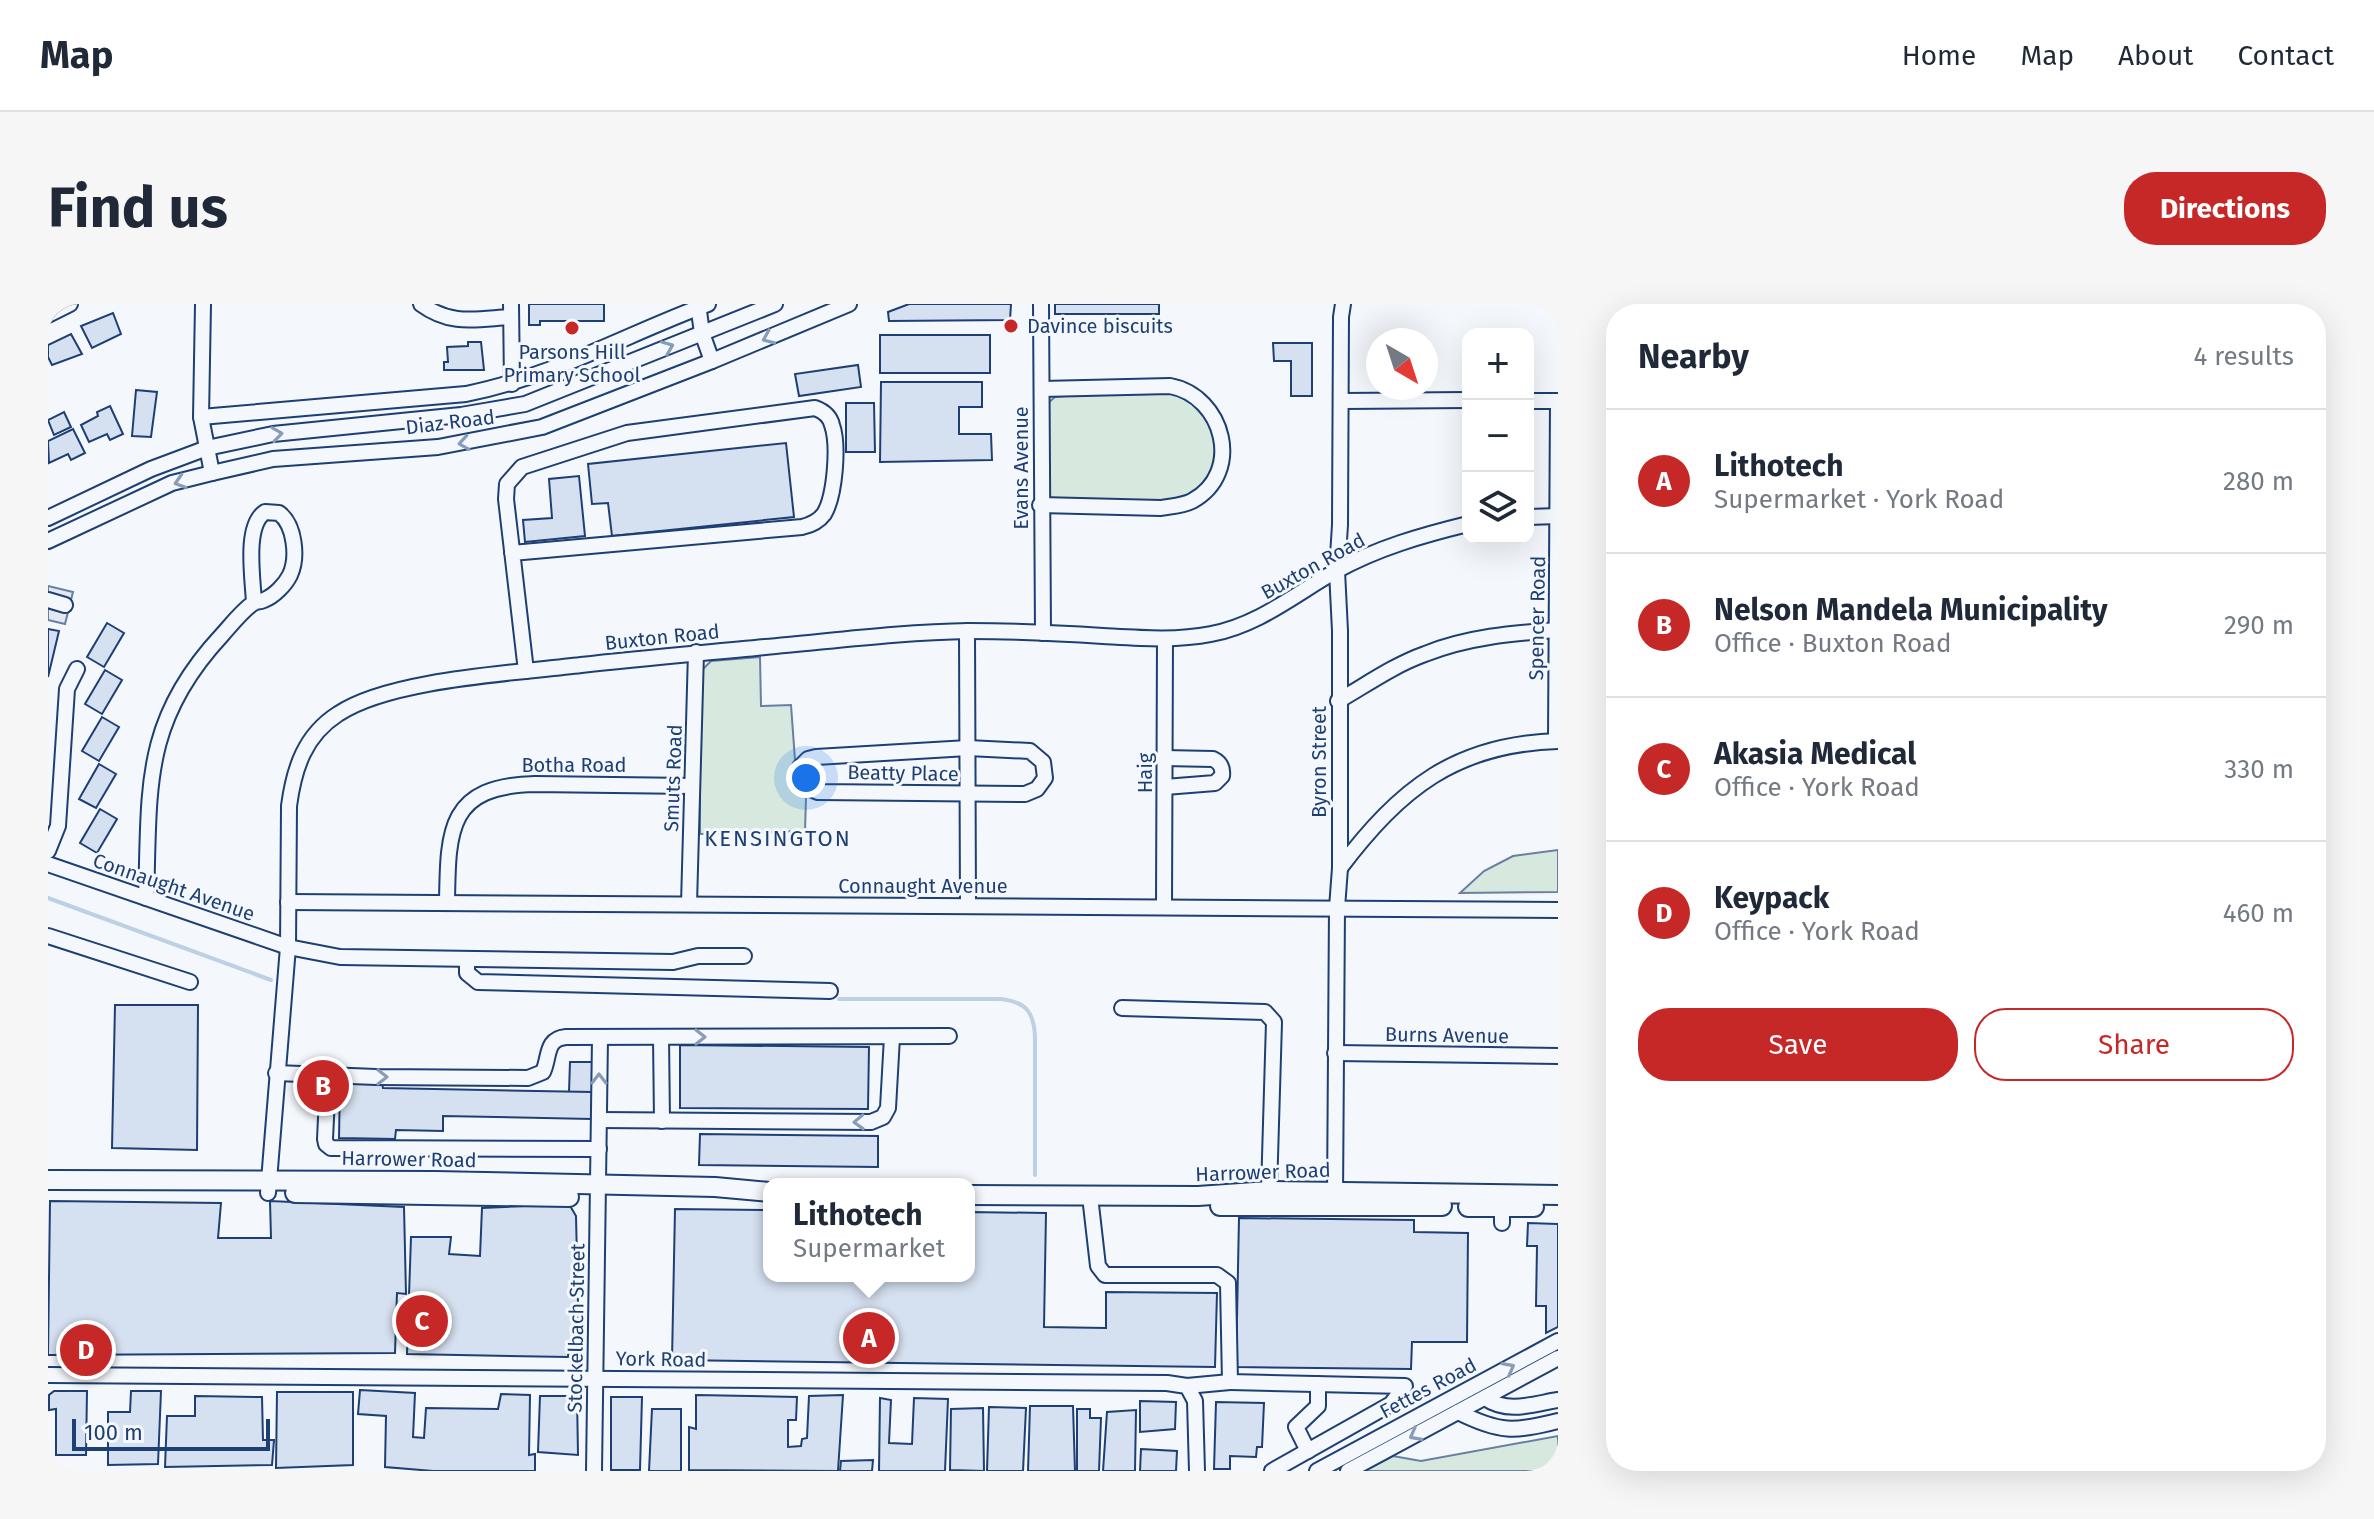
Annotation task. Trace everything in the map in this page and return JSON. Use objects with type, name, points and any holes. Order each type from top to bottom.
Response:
[{"type":"main road","name":"Harrower Road","points":[[48,1180],[268,1188]]},
{"type":"main road","name":"Harrower Road","points":[[48,1191],[268,1188],[435,1181],[763,1200]]},
{"type":"main road","name":"Harrower Road","points":[[597,1191],[715,1187],[763,1191]]},
{"type":"main road","name":"Harrower Road","points":[[975,1195],[1198,1196],[1269,1191],[1502,1208],[1558,1207]]},
{"type":"main road","name":"Harrower Road","points":[[1502,1208],[1558,1195]]},
{"type":"main road","name":"Harrower Road","points":[[975,1204],[1091,1205],[1335,1198]]},
{"type":"street","points":[[48,315],[70,304]]},
{"type":"street","points":[[203,304],[201,417],[212,473]]},
{"type":"street","points":[[421,304],[435,314],[451,319],[511,311],[512,384]]},
{"type":"street","name":"Diaz Road","points":[[48,518],[151,469],[207,448],[273,434],[461,415],[525,404],[775,304]]},
{"type":"street","name":"Diaz Road","points":[[48,541],[172,483],[212,473],[273,459],[438,447],[513,434],[567,418],[849,304]]},
{"type":"street","name":"Evans Avenue","points":[[1041,304],[1043,633]]},
{"type":"street","points":[[701,305],[702,333],[712,361]]},
{"type":"street","name":"Diaz Road","points":[[201,417],[466,394],[512,384],[701,305]]},
{"type":"street","name":"Byron Street","points":[[1335,1198],[1340,868],[1337,571],[1342,311]]},
{"type":"street","points":[[1040,505],[1161,508],[1190,502],[1211,484],[1223,452],[1222,439],[1209,409],[1199,398],[1182,389],[1170,386],[1042,389]]},
{"type":"street","points":[[1342,401],[1462,400]]},
{"type":"street","points":[[1534,401],[1558,401]]},
{"type":"street","name":"Spencer Road","points":[[1557,741],[1558,401]]},
{"type":"street","points":[[512,553],[811,525],[825,512],[834,481],[832,422],[815,408],[627,433],[522,467],[507,484],[512,553],[526,671]]},
{"type":"street","points":[[146,898],[149,799],[152,765],[159,737],[169,710],[194,668],[213,644],[254,603],[274,594],[288,579],[294,559],[290,529],[288,521],[279,513],[265,512],[255,521],[252,546],[254,603]]},
{"type":"street","points":[[1534,517],[1558,516]]},
{"type":"street","name":"Buxton Road","points":[[268,1188],[288,947],[291,786],[303,752],[318,730],[340,712],[375,697],[441,682],[696,652],[871,636],[967,631],[1165,639],[1227,631],[1264,616],[1337,571],[1377,551],[1462,526]]},
{"type":"street","points":[[48,600],[65,605]]},
{"type":"street","points":[[1338,701],[1390,670],[1435,650],[1495,635],[1557,630]]},
{"type":"street","points":[[967,631],[968,906]]},
{"type":"street","name":"Haig","points":[[1164,907],[1165,639]]},
{"type":"street","name":"Smuts Road","points":[[689,904],[696,652]]},
{"type":"street","points":[[48,851],[57,831],[54,816],[67,689],[77,669]]},
{"type":"street","points":[[1340,868],[1366,834],[1395,804],[1440,771],[1460,760],[1505,746],[1557,741]]},
{"type":"street","name":"Beatty Place","points":[[968,748],[1030,751],[1040,757],[1045,769],[1041,784],[1030,792],[818,792],[805,787],[799,773],[804,763],[816,757],[968,748]]},
{"type":"street","points":[[1164,758],[1213,759],[1220,763],[1223,770],[1220,779],[1211,785],[1165,787]]},
{"type":"street","name":"Botha Road","points":[[447,903],[451,831],[465,806],[487,791],[512,784],[692,786]]},
{"type":"street","name":"Connaught Avenue","points":[[48,864],[288,947],[340,957],[673,962],[698,956],[744,956]]},
{"type":"street","name":"Connaught Avenue","points":[[288,902],[1558,910]]},
{"type":"street","points":[[48,936],[190,982]]},
{"type":"street","points":[[467,959],[467,973],[478,982],[830,991]]},
{"type":"street","points":[[672,985],[673,962]]},
{"type":"street","points":[[1122,1008],[1265,1012],[1271,1016],[1274,1022],[1269,1191]]},
{"type":"street","points":[[276,1076],[528,1078],[543,1072],[551,1042],[557,1038],[949,1036]]},
{"type":"street","points":[[661,1037],[662,1121]]},
{"type":"street","points":[[599,1120],[871,1122],[883,1117],[888,1108],[892,1037]]},
{"type":"street","name":"Stockelbach Street","points":[[594,1471],[600,1038]]},
{"type":"street","name":"Burns Avenue","points":[[1335,1053],[1558,1056]]},
{"type":"street","points":[[327,1078],[325,1139],[331,1148],[599,1149]]},
{"type":"street","points":[[1091,1205],[1098,1266],[1105,1275],[1217,1275],[1228,1283],[1230,1382]]},
{"type":"street","name":"Fettes Road","points":[[1317,1471],[1558,1341]]},
{"type":"street","name":"Fettes Road","points":[[1348,1471],[1558,1358]]},
{"type":"street","name":"York Road","points":[[48,1375],[1167,1383],[1187,1386],[1230,1382],[1405,1386],[1391,1404],[1308,1451]]},
{"type":"street","points":[[1272,1471],[1308,1451],[1296,1427],[1318,1406],[1318,1384]]},
{"type":"street","points":[[1187,1386],[1195,1401],[1197,1471]]},
{"type":"street","points":[[1485,1398],[1514,1408],[1558,1400]]},
{"type":"street","points":[[1458,1412],[1501,1430],[1558,1421]]},
{"type":"shaded area","points":[[1177,392],[1194,402],[1206,416],[1213,432],[1215,450],[1212,466],[1204,481],[1191,493],[1172,501],[1056,501],[1050,497],[1047,490],[1047,404],[1055,397]]},
{"type":"shaded area","points":[[48,586],[73,592],[65,624],[48,620]]},
{"type":"shaded area","points":[[760,657],[761,706],[791,705],[795,760],[790,777],[795,790],[806,798],[805,831],[700,834],[700,672],[711,661]]},
{"type":"shaded area","points":[[1558,850],[1558,892],[1460,893],[1484,871],[1513,856]]},
{"type":"shaded area","points":[[1558,1436],[1558,1469],[1548,1471],[1364,1471],[1393,1456],[1421,1461]]},
{"type":"building","points":[[529,304],[604,304],[604,321],[540,321],[540,325],[529,325]]},
{"type":"building","points":[[909,304],[1011,304],[1010,320],[889,321],[888,312]]},
{"type":"building","points":[[1055,304],[1159,304],[1159,314],[1055,314]]},
{"type":"building","points":[[113,313],[121,334],[92,348],[81,326]]},
{"type":"building","points":[[71,334],[82,354],[52,365],[48,345]]},
{"type":"building","points":[[880,335],[990,335],[990,373],[880,373]]},
{"type":"building","points":[[468,342],[481,342],[484,370],[444,370],[444,362],[448,362],[447,347],[468,346]]},
{"type":"building","points":[[1273,343],[1312,343],[1312,396],[1291,396],[1291,361],[1274,361]]},
{"type":"building","points":[[858,365],[861,387],[799,396],[795,374]]},
{"type":"building","points":[[881,382],[982,382],[982,407],[959,407],[959,434],[991,434],[992,460],[880,462]]},
{"type":"building","points":[[136,390],[157,392],[151,437],[132,436]]},
{"type":"building","points":[[846,403],[874,403],[875,452],[846,452]]},
{"type":"building","points":[[110,406],[123,434],[110,440],[107,434],[89,442],[81,425]]},
{"type":"building","points":[[64,412],[71,427],[54,435],[48,420]]},
{"type":"building","points":[[73,429],[85,453],[71,460],[68,454],[49,463],[48,441]]},
{"type":"building","points":[[786,443],[794,517],[612,536],[608,503],[592,504],[588,464]]},
{"type":"building","points":[[579,476],[585,536],[525,542],[523,520],[552,518],[549,479]]},
{"type":"building","points":[[107,623],[124,633],[104,667],[87,657]]},
{"type":"building","points":[[48,629],[59,631],[48,677]]},
{"type":"building","points":[[105,670],[122,680],[102,714],[85,704]]},
{"type":"building","points":[[102,717],[119,727],[99,761],[82,751]]},
{"type":"building","points":[[99,764],[116,774],[96,808],[79,799]]},
{"type":"building","points":[[100,809],[117,819],[97,853],[80,843]]},
{"type":"building","points":[[115,1005],[198,1005],[197,1150],[112,1148]]},
{"type":"building","points":[[680,1045],[869,1047],[868,1109],[680,1108]]},
{"type":"building","points":[[570,1062],[593,1062],[592,1092],[569,1092]]},
{"type":"building","points":[[340,1083],[382,1083],[383,1088],[592,1092],[591,1119],[443,1116],[443,1131],[396,1130],[395,1139],[339,1138]]},
{"type":"building","points":[[700,1134],[878,1136],[878,1167],[699,1165]]},
{"type":"building","points":[[50,1201],[221,1203],[218,1238],[271,1238],[270,1201],[404,1207],[406,1294],[397,1293],[395,1353],[48,1355]]},
{"type":"building","points":[[569,1204],[576,1216],[579,1347],[569,1347],[568,1357],[407,1354],[411,1237],[451,1237],[449,1254],[480,1256],[482,1208]]},
{"type":"building","points":[[675,1209],[763,1210],[763,1282],[975,1282],[975,1212],[1046,1213],[1044,1327],[1106,1328],[1106,1292],[1217,1293],[1215,1367],[672,1360]]},
{"type":"building","points":[[1239,1218],[1414,1220],[1414,1232],[1468,1233],[1467,1342],[1412,1342],[1411,1369],[1236,1367]]},
{"type":"building","points":[[1528,1223],[1558,1224],[1558,1327],[1546,1333],[1546,1306],[1536,1306],[1537,1246],[1527,1246]]},
{"type":"building","points":[[360,1390],[415,1393],[413,1437],[424,1438],[426,1408],[498,1409],[501,1394],[530,1395],[529,1455],[535,1454],[535,1471],[433,1471],[385,1467],[386,1416],[358,1414]]},
{"type":"building","points":[[54,1391],[87,1391],[86,1455],[56,1455],[56,1409],[49,1410],[49,1395]]},
{"type":"building","points":[[131,1391],[161,1391],[158,1464],[108,1465],[108,1412],[130,1412]]},
{"type":"building","points":[[277,1392],[353,1392],[353,1465],[276,1468]]},
{"type":"building","points":[[696,1395],[797,1397],[796,1420],[788,1420],[788,1447],[801,1446],[802,1439],[807,1438],[809,1396],[843,1395],[838,1471],[689,1470],[689,1427],[696,1429]]},
{"type":"building","points":[[195,1396],[262,1397],[263,1440],[274,1440],[272,1465],[165,1467],[167,1416],[195,1416]]},
{"type":"building","points":[[540,1396],[577,1396],[578,1455],[538,1452]]},
{"type":"building","points":[[611,1397],[642,1397],[640,1470],[611,1470]]},
{"type":"building","points":[[880,1398],[891,1400],[889,1443],[912,1444],[914,1398],[948,1399],[945,1471],[879,1471]]},
{"type":"building","points":[[1140,1401],[1176,1402],[1175,1429],[1140,1432]]},
{"type":"building","points":[[1216,1402],[1264,1403],[1262,1447],[1257,1447],[1256,1457],[1230,1456],[1230,1469],[1214,1469]]},
{"type":"building","points":[[1030,1406],[1073,1406],[1075,1471],[1028,1471]]},
{"type":"building","points":[[989,1407],[1026,1408],[1023,1471],[987,1471]]},
{"type":"building","points":[[983,1408],[984,1471],[950,1470],[951,1409]]},
{"type":"building","points":[[652,1409],[681,1409],[681,1471],[649,1471]]},
{"type":"building","points":[[1077,1409],[1090,1409],[1090,1418],[1101,1418],[1099,1471],[1077,1471]]},
{"type":"building","points":[[1136,1410],[1135,1471],[1103,1471],[1107,1412]]},
{"type":"building","points":[[1141,1449],[1177,1451],[1176,1471],[1140,1471]]},
{"type":"building","points":[[873,1460],[872,1471],[840,1471],[841,1461]]},
{"type":"waterway","points":[[48,898],[271,980]]},
{"type":"waterway","points":[[839,999],[1001,999],[1017,1003],[1027,1010],[1033,1021],[1035,1037],[1035,1175]]},
{"type":"place","name":"Davince biscuits","points":[[1011,326]]},
{"type":"place","name":"Parsons Hill Primary School","points":[[572,328]]},
{"type":"place","name":"Nelson Mandela Municipality","points":[[323,1086]]},
{"type":"place","name":"Akasia Medical","points":[[422,1321]]},
{"type":"place","name":"Lithotech","points":[[869,1338]]},
{"type":"place","name":"Keypack","points":[[86,1350]]},
{"type":"district","name":"KENSINGTON","points":[[778,838]]}]
